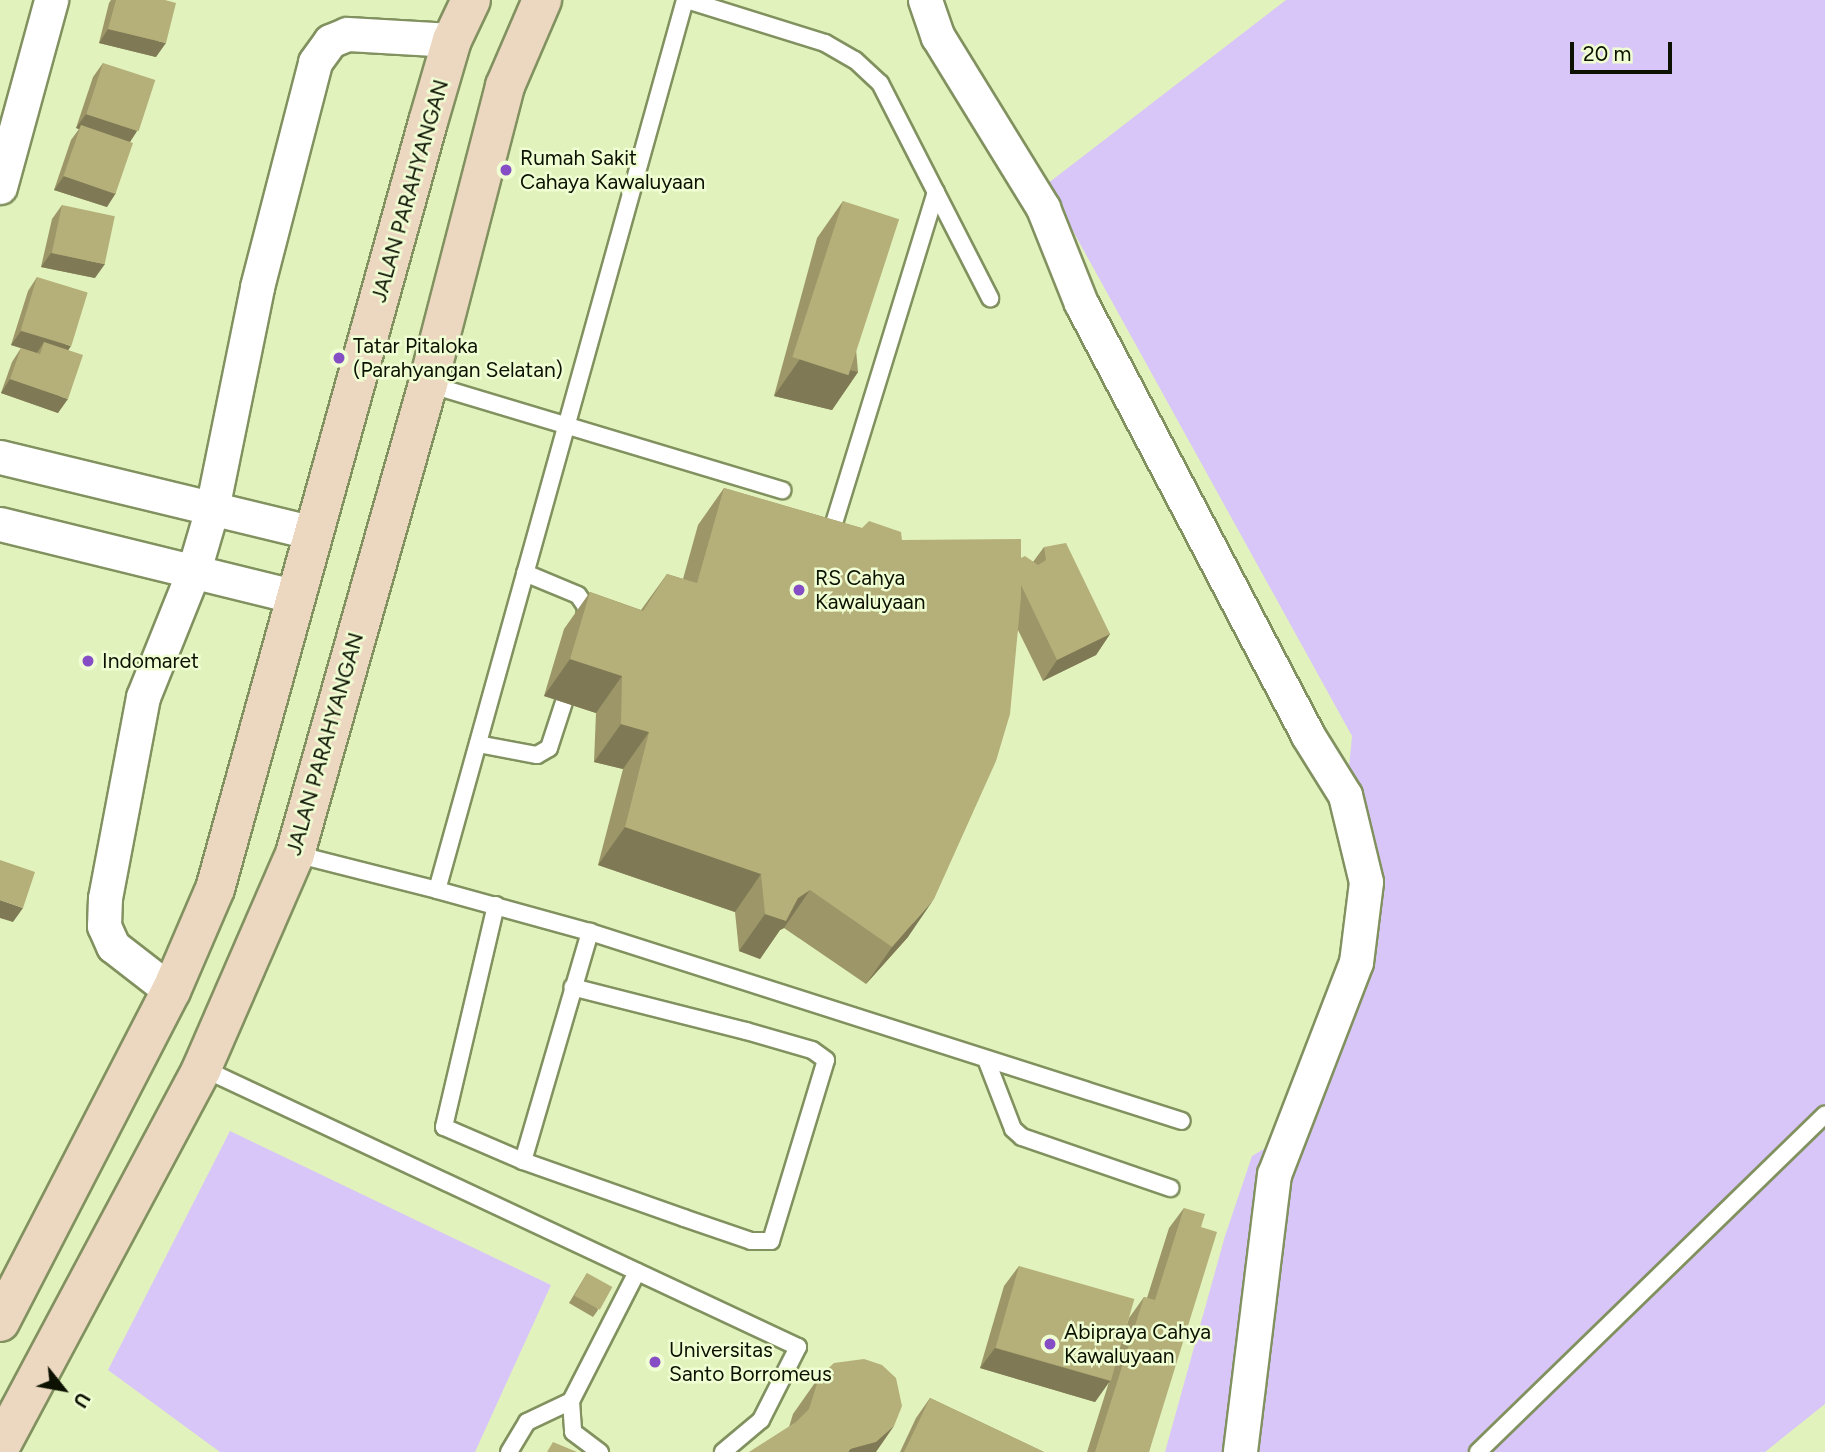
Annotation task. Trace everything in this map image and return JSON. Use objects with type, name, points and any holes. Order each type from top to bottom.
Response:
[{"type":"main road","name":"JALAN PARAHYANGAN","points":[[0,1322],[172,991],[215,889],[452,40],[471,0]]},
{"type":"main road","name":"JALAN PARAHYANGAN","points":[[0,1447],[202,1068],[295,854],[428,384],[506,86],[542,0]]},
{"type":"main road","points":[[90,1149],[140,1180]]},
{"type":"street","points":[[0,185],[51,0]]},
{"type":"street","points":[[925,0],[937,37],[1043,208],[1081,303],[1307,734],[1345,795],[1366,882],[1356,962],[1273,1174],[1240,1452]]},
{"type":"street","points":[[172,991],[113,946],[104,926],[105,898],[143,697],[194,570],[212,509],[257,287],[315,62],[330,41],[347,34],[452,40]]},
{"type":"street","points":[[0,457],[314,533]]},
{"type":"street","points":[[0,524],[297,597]]},
{"type":"lane","points":[[437,890],[686,0],[825,43],[855,60],[880,83],[990,298]]},
{"type":"lane","points":[[831,533],[936,192]]},
{"type":"lane","points":[[428,384],[782,490]]},
{"type":"lane","points":[[525,573],[578,595],[586,607],[584,636]]},
{"type":"lane","points":[[478,744],[537,755],[549,748],[564,702]]},
{"type":"lane","points":[[295,854],[590,932],[1182,1121]]},
{"type":"lane","points":[[496,905],[444,1127],[523,1161],[751,1241],[771,1241],[824,1074],[825,1060],[812,1050],[572,987]]},
{"type":"lane","points":[[523,1161],[590,932]]},
{"type":"lane","points":[[986,1059],[1013,1129],[1022,1137],[1170,1188]]},
{"type":"lane","points":[[202,1068],[798,1348],[761,1420],[723,1452]]},
{"type":"lane","points":[[1478,1452],[1825,1115]]},
{"type":"lane","points":[[600,1452],[573,1432],[571,1401],[637,1272]]},
{"type":"lane","points":[[509,1452],[527,1422],[571,1401]]},
{"type":"shaded area","points":[[1286,0],[1825,0],[1825,1404],[1765,1452],[1165,1452],[1225,1236],[1252,1156],[1310,1121],[1364,936],[1344,820],[1352,736],[1047,184]]},
{"type":"shaded area","points":[[230,1131],[551,1285],[475,1452],[220,1452],[108,1370]]},
{"type":"building","points":[[116,0],[165,0],[176,3],[166,43],[108,29]]},
{"type":"building","points":[[103,63],[155,80],[139,131],[86,114]]},
{"type":"building","points":[[81,125],[133,143],[115,194],[63,176]]},
{"type":"building","points":[[843,201],[899,219],[848,375],[792,357]]},
{"type":"building","points":[[62,205],[115,216],[105,264],[52,253]]},
{"type":"building","points":[[37,277],[88,292],[71,346],[21,331]]},
{"type":"building","points":[[44,342],[83,355],[68,399],[10,379],[21,348],[40,354]]},
{"type":"building","points":[[724,488],[862,528],[869,521],[901,532],[902,540],[1021,539],[1021,597],[1010,714],[996,761],[934,899],[892,947],[810,890],[798,898],[786,921],[765,914],[761,874],[625,827],[649,732],[621,724],[622,676],[570,659],[590,592],[643,611],[667,574],[697,583]]},
{"type":"building","points":[[1066,543],[1110,634],[1057,660],[1021,585],[1021,558],[1025,556],[1038,565],[1046,560],[1044,547]]},
{"type":"building","points":[[0,860],[35,872],[23,908],[0,900]]},
{"type":"building","points":[[1184,1208],[1205,1214],[1201,1227],[1217,1232],[1149,1452],[1095,1452],[1144,1297],[1155,1300]]},
{"type":"building","name":"Abipraya Cahya Kawaluyaan","points":[[1019,1266],[1134,1299],[1111,1381],[996,1348]]},
{"type":"building","points":[[587,1273],[612,1287],[600,1310],[574,1296]]},
{"type":"building","points":[[864,1359],[882,1365],[896,1378],[902,1406],[894,1426],[876,1442],[850,1449],[848,1452],[749,1452],[796,1422],[809,1409],[819,1377],[834,1363]]},
{"type":"building","points":[[930,1398],[1044,1452],[904,1452]]},
{"type":"building","points":[[553,1442],[577,1452],[547,1452]]},
{"type":"place","name":"Rumah Sakit Cahaya Kawaluyaan","points":[[506,170]]},
{"type":"place","name":"Tatar Pitaloka (Parahyangan Selatan)","points":[[339,358]]},
{"type":"place","name":"RS Cahya Kawaluyaan","points":[[799,590]]},
{"type":"place","name":"Indomaret","points":[[88,661]]},
{"type":"place","name":"Abipraya Cahya Kawaluyaan","points":[[1050,1344]]},
{"type":"place","name":"Universitas Santo Borromeus","points":[[655,1362]]}]
